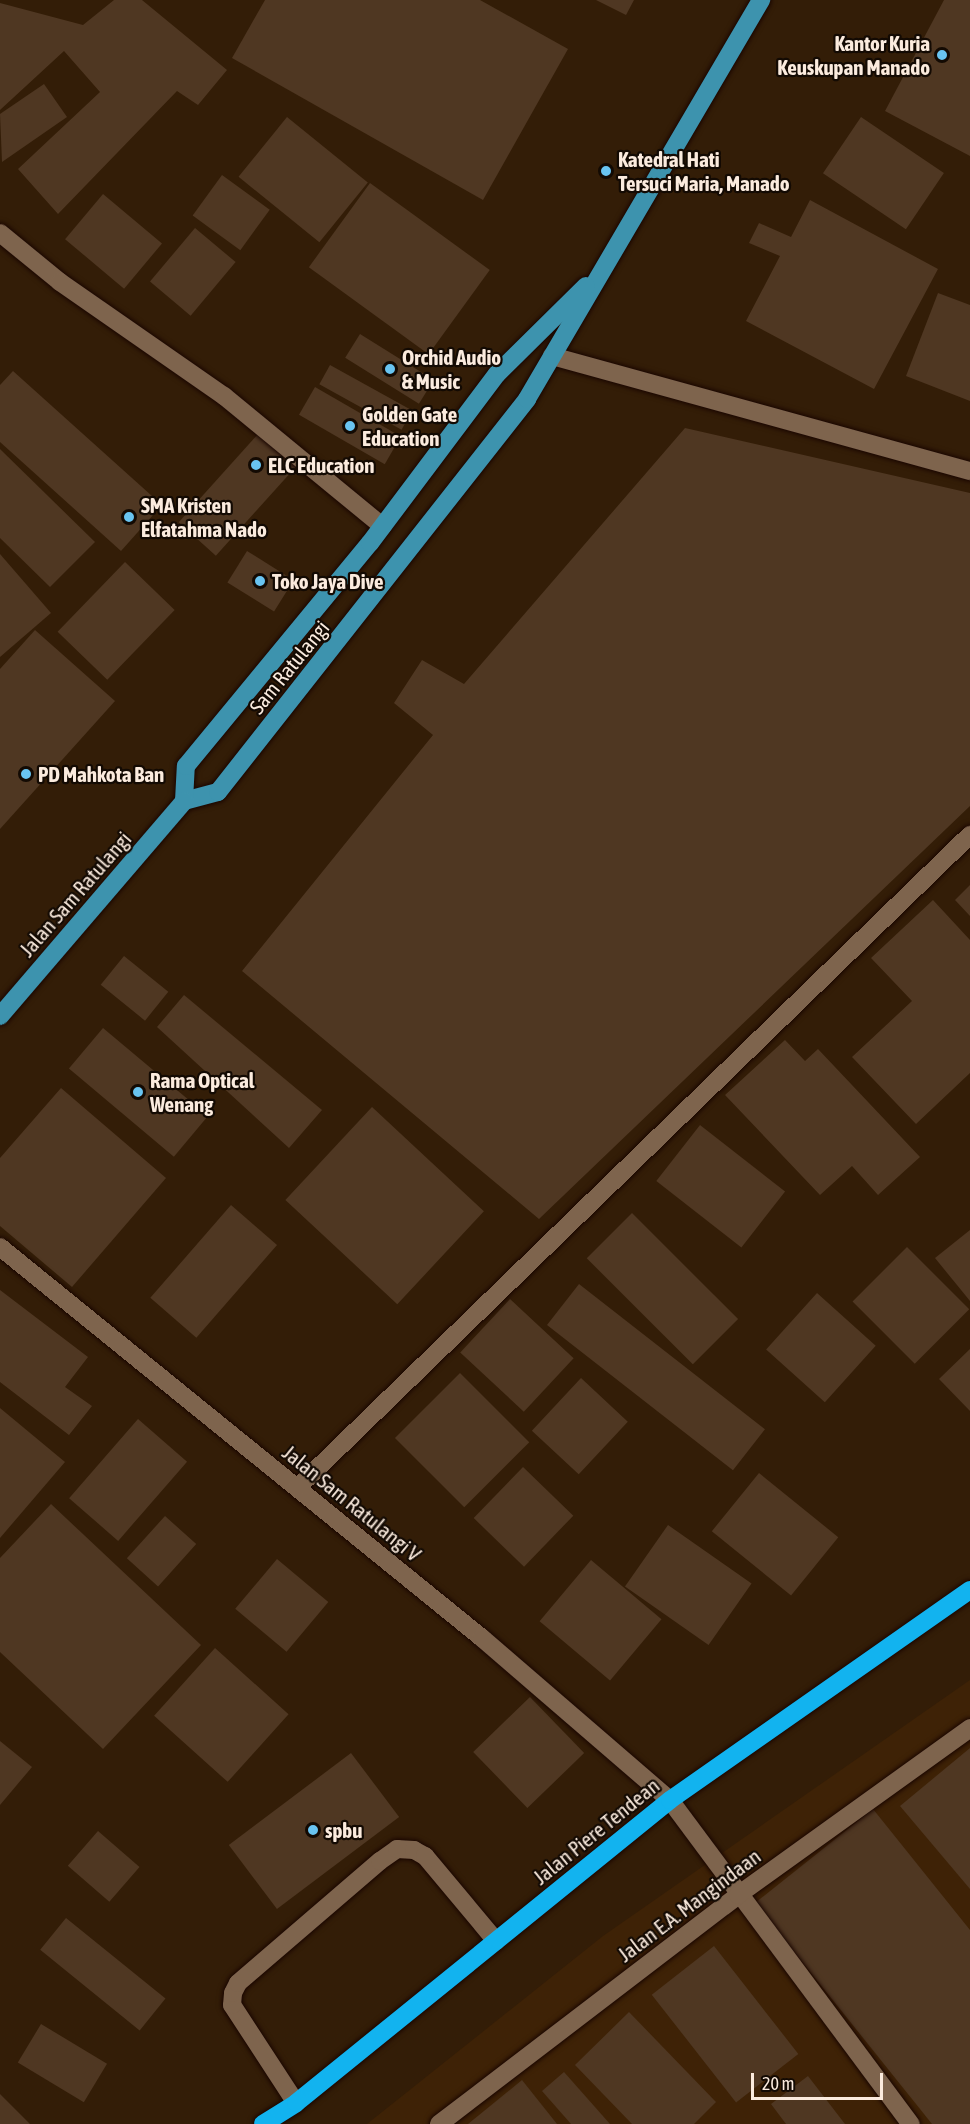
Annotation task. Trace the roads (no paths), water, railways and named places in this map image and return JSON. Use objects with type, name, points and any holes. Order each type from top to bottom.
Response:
[{"type":"highway","name":"Jalan Piere Tendean","points":[[263,2124],[296,2103],[670,1800],[970,1590]]},
{"type":"main road","points":[[184,801],[186,766],[382,526],[518,349],[598,274],[761,0]]},
{"type":"main road","name":"Sam Ratulangi","points":[[184,801],[218,792],[451,499],[527,399],[598,274]]},
{"type":"main road","name":"Jalan Sam Ratulangi","points":[[0,1016],[184,801]]},
{"type":"street","points":[[0,233],[60,282],[224,396],[382,526]]},
{"type":"street","points":[[552,356],[970,471]]},
{"type":"street","points":[[297,1488],[970,835]]},
{"type":"street","name":"Jalan Sam Ratulangi V","points":[[0,1247],[482,1638],[670,1800],[738,1895],[911,2124]]},
{"type":"street","name":"Jalan E.A. Mangindaan","points":[[439,2124],[738,1895],[970,1728]]},
{"type":"street","points":[[296,2103],[232,2005],[232,1994],[238,1983],[380,1861],[397,1849],[414,1850],[425,1856],[496,1941]]},
{"type":"place","name":"Kantor Kuria Keuskupan Manado","points":[[942,55]]},
{"type":"place","name":"Katedral Hati Tersuci Maria, Manado","points":[[606,171]]},
{"type":"place","name":"Orchid Audio & Music","points":[[390,369]]},
{"type":"place","name":"Golden Gate Education","points":[[350,426]]},
{"type":"place","name":"ELC Education","points":[[256,465]]},
{"type":"place","name":"SMA Kristen Elfatahma Nado","points":[[129,517]]},
{"type":"place","name":"Toko Jaya Dive","points":[[260,581]]},
{"type":"place","name":"PD Mahkota Ban","points":[[26,774]]},
{"type":"place","name":"Rama Optical Wenang","points":[[138,1092]]},
{"type":"place","name":"spbu","points":[[313,1830]]}]
